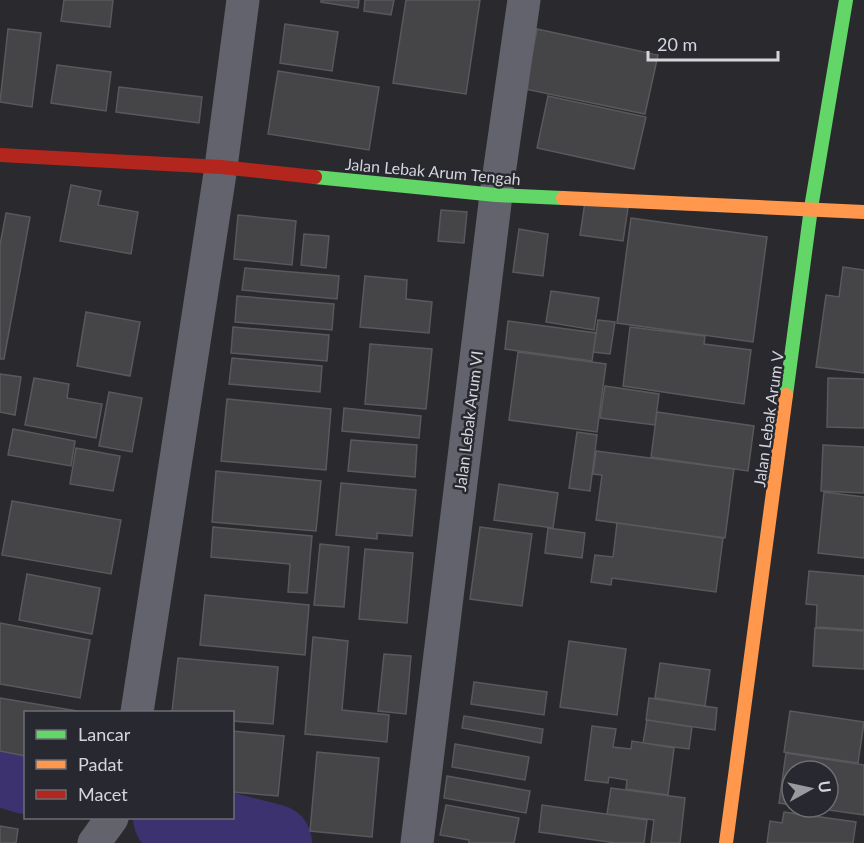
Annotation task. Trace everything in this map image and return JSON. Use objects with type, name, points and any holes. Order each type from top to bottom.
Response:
[{"type":"street","points":[[137,711],[221,166],[243,0]]},
{"type":"street","name":"Jalan Lebak Arum VI","points":[[417,843],[496,195],[524,0]]},
{"type":"street","name":"Jalan Lebak Arum V","points":[[726,843],[806,264],[811,208],[846,0]]},
{"type":"street","name":"Jalan Lebak Arum Tengah","points":[[0,155],[221,166],[496,195],[864,212]]},
{"type":"street","points":[[94,843],[111,819]]},
{"type":"building","points":[[64,0],[113,0],[110,27],[61,21]]},
{"type":"building","points":[[321,0],[359,0],[358,8],[321,2]]},
{"type":"building","points":[[365,0],[394,0],[391,15],[364,11]]},
{"type":"building","points":[[406,0],[480,0],[466,94],[393,83]]},
{"type":"building","points":[[285,24],[338,32],[332,71],[280,63]]},
{"type":"building","points":[[8,29],[41,33],[32,107],[0,102]]},
{"type":"building","points":[[537,29],[658,55],[645,114],[525,89]]},
{"type":"building","points":[[57,65],[111,72],[106,111],[51,103]]},
{"type":"building","points":[[278,71],[379,87],[369,150],[268,134]]},
{"type":"building","points":[[119,87],[202,97],[199,123],[116,112]]},
{"type":"building","points":[[548,96],[646,117],[634,169],[537,148]]},
{"type":"building","points":[[71,185],[101,191],[98,205],[138,212],[131,254],[60,241]]},
{"type":"building","points":[[585,202],[628,208],[623,241],[580,235]]},
{"type":"building","points":[[441,210],[467,212],[464,243],[438,241]]},
{"type":"building","points":[[6,213],[30,217],[4,359],[0,359],[0,245]]},
{"type":"building","points":[[238,215],[296,221],[292,265],[234,259]]},
{"type":"building","points":[[631,218],[767,237],[753,342],[617,323]]},
{"type":"building","points":[[519,229],[548,234],[543,276],[513,272]]},
{"type":"building","points":[[304,234],[329,236],[326,268],[301,265]]},
{"type":"building","points":[[843,267],[864,270],[864,373],[816,367],[826,295],[839,297]]},
{"type":"building","points":[[245,268],[339,276],[337,299],[242,290]]},
{"type":"building","points":[[365,276],[407,280],[406,299],[432,302],[429,333],[360,327]]},
{"type":"building","points":[[551,291],[599,298],[594,330],[546,322]]},
{"type":"building","points":[[237,296],[334,304],[332,330],[235,322]]},
{"type":"building","points":[[86,312],[140,322],[130,376],[77,366]]},
{"type":"building","points":[[598,320],[615,322],[610,354],[593,352]]},
{"type":"building","points":[[508,321],[596,333],[592,361],[505,349]]},
{"type":"building","points":[[233,327],[329,335],[327,361],[231,353]]},
{"type":"building","points":[[630,327],[705,336],[704,344],[751,350],[744,404],[623,386]]},
{"type":"building","points":[[370,344],[432,349],[426,409],[365,404]]},
{"type":"building","points":[[518,352],[606,364],[597,432],[509,420]]},
{"type":"building","points":[[232,358],[322,366],[320,392],[229,384]]},
{"type":"building","points":[[0,374],[21,377],[15,415],[0,412]]},
{"type":"building","points":[[34,378],[69,384],[67,398],[102,404],[96,438],[25,425]]},
{"type":"building","points":[[828,378],[864,379],[864,428],[827,427]]},
{"type":"building","points":[[605,386],[659,394],[655,425],[600,418]]},
{"type":"building","points":[[109,392],[142,398],[132,452],[99,446]]},
{"type":"building","points":[[227,399],[331,409],[326,470],[221,461]]},
{"type":"building","points":[[344,408],[421,416],[419,438],[342,431]]},
{"type":"building","points":[[657,412],[754,426],[748,471],[651,457]]},
{"type":"building","points":[[13,429],[75,441],[71,466],[8,455]]},
{"type":"building","points":[[577,432],[597,435],[590,491],[569,488]]},
{"type":"building","points":[[351,440],[417,445],[415,477],[348,471]]},
{"type":"building","points":[[823,445],[864,447],[864,493],[821,491]]},
{"type":"building","points":[[76,448],[120,456],[113,491],[70,484]]},
{"type":"building","points":[[596,451],[734,469],[725,538],[596,520],[602,475],[593,474]]},
{"type":"building","points":[[216,471],[321,481],[316,531],[212,522]]},
{"type":"building","points":[[341,483],[416,490],[412,536],[377,533],[377,539],[336,535]]},
{"type":"building","points":[[499,484],[558,493],[553,528],[494,520]]},
{"type":"building","points":[[824,492],[864,497],[864,558],[818,553]]},
{"type":"building","points":[[12,501],[121,520],[111,574],[2,555]]},
{"type":"building","points":[[617,523],[723,538],[716,592],[612,578],[611,585],[591,582],[595,555],[613,557]]},
{"type":"building","points":[[213,527],[312,536],[307,593],[288,592],[290,564],[211,557]]},
{"type":"building","points":[[480,527],[532,534],[522,606],[470,599]]},
{"type":"building","points":[[548,528],[585,533],[582,558],[545,553]]},
{"type":"building","points":[[320,544],[349,547],[344,607],[314,605]]},
{"type":"building","points":[[365,549],[413,553],[407,623],[359,619]]},
{"type":"building","points":[[809,571],[864,576],[864,630],[816,627],[817,605],[806,604]]},
{"type":"building","points":[[27,574],[100,588],[92,634],[19,620]]},
{"type":"building","points":[[205,595],[309,605],[305,655],[200,645]]},
{"type":"building","points":[[0,623],[90,640],[80,698],[0,684]]},
{"type":"building","points":[[815,628],[864,631],[864,669],[813,666]]},
{"type":"building","points":[[313,637],[348,641],[342,710],[389,715],[387,742],[305,734]]},
{"type":"building","points":[[569,641],[626,649],[617,715],[560,707]]},
{"type":"building","points":[[384,654],[411,656],[406,714],[378,711]]},
{"type":"building","points":[[178,658],[278,667],[273,724],[234,721],[234,711],[172,711]]},
{"type":"building","points":[[660,663],[710,670],[705,706],[655,698]]},
{"type":"building","points":[[474,682],[547,692],[544,715],[471,704]]},
{"type":"building","points":[[0,698],[77,711],[24,711],[24,756],[0,751]]},
{"type":"building","points":[[649,698],[717,708],[715,730],[646,720]]},
{"type":"building","points":[[790,711],[864,722],[858,763],[784,752]]},
{"type":"building","points":[[464,716],[543,729],[541,743],[462,728]]},
{"type":"building","points":[[647,720],[692,727],[689,749],[643,743]]},
{"type":"building","points":[[592,726],[616,729],[613,747],[631,749],[632,741],[674,748],[668,795],[626,789],[627,780],[609,777],[608,783],[585,780]]},
{"type":"building","points":[[234,731],[284,736],[278,796],[234,792]]},
{"type":"building","points":[[455,744],[529,757],[525,780],[452,767]]},
{"type":"building","points":[[317,752],[379,758],[372,837],[310,831]]},
{"type":"building","points":[[786,753],[825,759],[785,759]]},
{"type":"building","points":[[840,761],[864,765],[864,815],[840,812]]},
{"type":"building","points":[[447,776],[530,791],[526,813],[444,798]]},
{"type":"building","points":[[611,788],[685,798],[680,843],[651,843],[654,820],[607,814]]},
{"type":"building","points":[[446,805],[519,818],[514,843],[469,843],[469,840],[440,835]]},
{"type":"building","points":[[542,805],[647,820],[644,843],[616,843],[539,832]]},
{"type":"building","points":[[783,819],[834,819],[856,822],[853,843],[767,843],[770,821],[782,823]]},
{"type":"building","points":[[0,826],[18,829],[16,843],[0,843]]},
{"type":"waterway","points":[[0,767],[24,774]]},
{"type":"waterway","points":[[176,819],[273,843]]},
{"type":"traffic: fast","points":[[786,395],[811,208],[846,0]]},
{"type":"traffic: fast","points":[[315,177],[496,195],[563,198]]},
{"type":"traffic: slow","points":[[563,198],[864,212]]},
{"type":"traffic: slow","points":[[726,843],[786,395]]},
{"type":"traffic: jam","points":[[0,155],[221,167],[315,177]]}]
